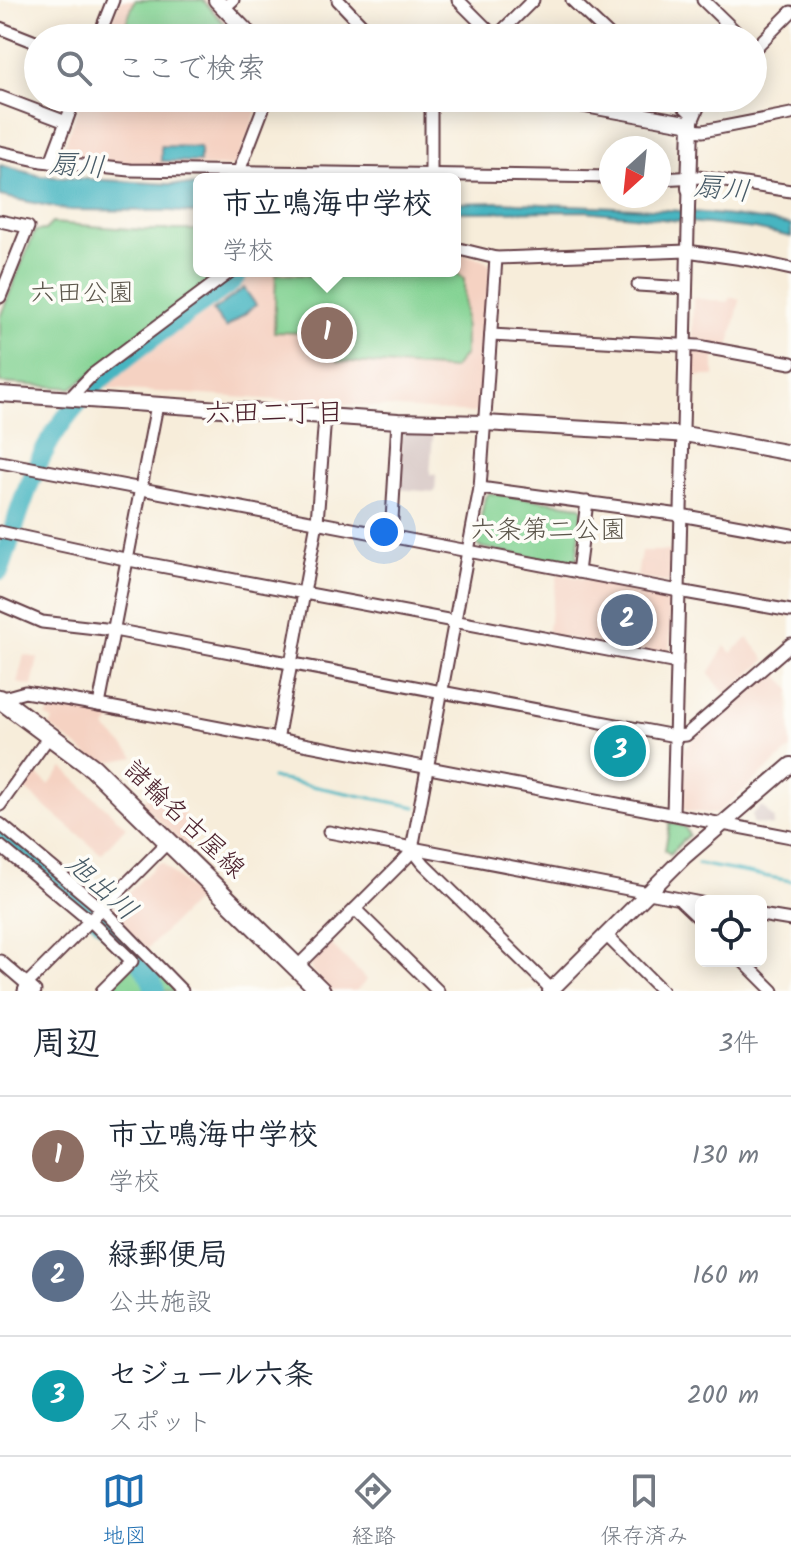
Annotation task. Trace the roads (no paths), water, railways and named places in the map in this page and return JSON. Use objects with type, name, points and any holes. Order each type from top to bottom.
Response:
[{"type":"main road","name":"諸輪名古屋線","points":[[0,699],[48,738]]},
{"type":"main road","name":"諸輪名古屋線","points":[[0,709],[93,768],[305,991]]},
{"type":"main road","name":"諸輪名古屋線","points":[[166,844],[321,991]]},
{"type":"street","points":[[338,0],[361,24]]},
{"type":"street","points":[[458,0],[482,24]]},
{"type":"street","points":[[510,24],[533,0]]},
{"type":"street","points":[[572,0],[597,24]]},
{"type":"street","points":[[703,0],[728,24]]},
{"type":"street","points":[[103,24],[110,1]]},
{"type":"street","points":[[224,3],[241,24]]},
{"type":"street","points":[[767,36],[791,12]]},
{"type":"street","points":[[0,28],[24,37]]},
{"type":"street","points":[[0,97],[24,106]]},
{"type":"street","points":[[40,112],[66,122]]},
{"type":"street","points":[[51,162],[70,112]]},
{"type":"street","points":[[239,171],[262,112]]},
{"type":"street","points":[[431,112],[431,173]]},
{"type":"street","points":[[624,112],[692,123]]},
{"type":"street","points":[[685,112],[703,131],[791,114]]},
{"type":"street","points":[[673,814],[687,237],[692,123],[696,112]]},
{"type":"street","points":[[0,152],[51,162],[130,170],[367,173]]},
{"type":"street","points":[[461,174],[599,177]]},
{"type":"street","points":[[671,181],[689,184],[698,177],[791,191]]},
{"type":"street","points":[[0,221],[28,227],[0,297]]},
{"type":"street","points":[[461,249],[496,258],[687,251],[791,269]]},
{"type":"street","points":[[297,967],[412,849],[480,488],[496,258]]},
{"type":"street","points":[[76,400],[92,375],[223,277]]},
{"type":"street","points":[[638,285],[686,288]]},
{"type":"street","points":[[491,335],[698,346],[791,363]]},
{"type":"street","points":[[0,394],[398,421],[697,436],[791,453]]},
{"type":"street","points":[[99,705],[157,405]]},
{"type":"street","points":[[277,740],[317,522],[325,416]]},
{"type":"street","points":[[391,536],[398,421]]},
{"type":"street","points":[[0,462],[791,611]]},
{"type":"street","points":[[480,488],[680,515],[791,535]]},
{"type":"street","points":[[578,572],[587,502]]},
{"type":"street","points":[[8,535],[677,663]]},
{"type":"street","points":[[0,604],[42,622],[114,630],[675,736],[689,732],[791,644]]},
{"type":"street","points":[[0,699],[25,692],[791,837]]},
{"type":"street","points":[[0,805],[48,738]]},
{"type":"street","points":[[412,849],[552,991],[684,857],[791,765]]},
{"type":"street","points":[[0,824],[95,916],[182,991]]},
{"type":"street","points":[[329,832],[695,902]]},
{"type":"street","points":[[0,961],[29,989],[166,844]]},
{"type":"street","points":[[0,846],[95,916],[132,961],[102,991]]},
{"type":"street","points":[[680,899],[695,914]]},
{"type":"street","points":[[355,909],[438,991]]},
{"type":"street","points":[[767,916],[791,920]]},
{"type":"street","points":[[606,935],[662,991]]},
{"type":"street","points":[[749,967],[773,991]]},
{"type":"water","points":[[161,146],[200,147],[200,162],[161,161]]},
{"type":"water","name":"扇川","points":[[0,165],[41,176],[193,186],[193,213],[68,210],[0,196]]},
{"type":"water","name":"扇川","points":[[499,202],[645,209],[791,225],[791,237],[755,229],[586,211],[461,212],[461,203]]},
{"type":"water","points":[[244,288],[256,305],[226,328],[213,311]]},
{"type":"waterway","name":"旭出川","points":[[0,570],[32,479],[61,423],[103,377],[235,277]]},
{"type":"waterway","points":[[272,778],[416,807]]},
{"type":"waterway","name":"旭出川","points":[[0,835],[112,931],[133,953],[148,974],[155,991]]},
{"type":"waterway","points":[[698,864],[791,881]]},
{"type":"place","name":"市立鳴海中学校","points":[[327,333]]},
{"type":"place","name":"緑郵便局","points":[[627,620]]},
{"type":"place","name":"セジュール六条","points":[[620,751]]},
{"type":"district","name":"六田二丁目","points":[[274,414]]},
{"type":"park label","name":"六田公園","points":[[82,294]]},
{"type":"park label","name":"六条第二公園","points":[[548,531]]}]
